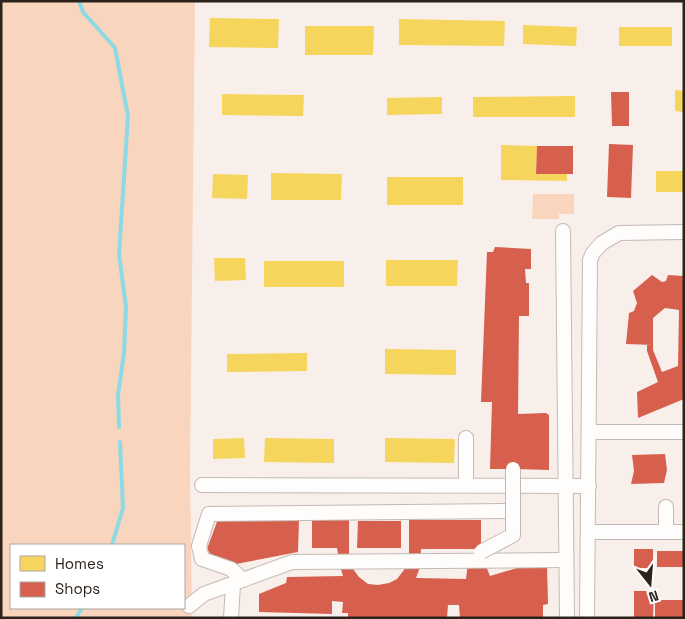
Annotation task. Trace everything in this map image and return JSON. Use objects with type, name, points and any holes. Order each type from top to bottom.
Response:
[{"type":"street","points":[[563,230],[566,618]]},
{"type":"street","points":[[587,618],[590,486],[591,257],[602,243],[619,233],[684,232]]},
{"type":"street","points":[[590,432],[684,432]]},
{"type":"street","points":[[466,438],[466,485]]},
{"type":"street","points":[[481,552],[513,534],[513,469]]},
{"type":"street","points":[[202,485],[590,486]]},
{"type":"street","points":[[666,507],[666,532]]},
{"type":"street","points":[[231,618],[238,582],[231,569],[202,559],[199,546],[209,514],[504,511]]},
{"type":"street","points":[[589,532],[684,532]]},
{"type":"street","points":[[189,606],[204,594],[292,562],[566,560]]},
{"type":"shaded area","points":[[1,1],[195,1],[190,469],[192,618],[1,618]]},
{"type":"shaded area","points":[[533,194],[574,194],[574,214],[559,214],[559,219],[532,219]]},
{"type":"building: Homes","points":[[210,18],[279,19],[278,48],[209,47]]},
{"type":"building: Homes","points":[[399,19],[505,21],[504,46],[399,45]]},
{"type":"building: Homes","points":[[523,25],[577,27],[576,46],[523,44]]},
{"type":"building: Homes","points":[[305,26],[374,26],[373,55],[305,55]]},
{"type":"building: Homes","points":[[619,27],[672,27],[672,46],[619,46]]},
{"type":"building: Homes","points":[[675,90],[684,91],[684,112],[675,111]]},
{"type":"building: Homes","points":[[222,94],[304,95],[303,116],[222,115]]},
{"type":"building: Homes","points":[[575,96],[575,117],[473,117],[473,97]]},
{"type":"building: Homes","points":[[442,97],[442,114],[387,115],[387,98]]},
{"type":"building: Homes","points":[[501,145],[537,146],[536,174],[567,174],[567,181],[501,180]]},
{"type":"building: Homes","points":[[656,171],[684,171],[684,192],[656,192]]},
{"type":"building: Homes","points":[[271,173],[342,174],[341,200],[271,200]]},
{"type":"building: Homes","points":[[213,174],[248,175],[247,199],[212,198]]},
{"type":"building: Homes","points":[[387,177],[463,177],[463,205],[387,205]]},
{"type":"building: Homes","points":[[214,258],[245,258],[246,280],[215,281]]},
{"type":"building: Homes","points":[[386,260],[458,260],[457,286],[386,286]]},
{"type":"building: Homes","points":[[264,261],[344,261],[344,287],[264,287]]},
{"type":"building: Homes","points":[[385,349],[456,350],[456,375],[385,374]]},
{"type":"building: Homes","points":[[307,353],[307,371],[227,372],[227,354]]},
{"type":"building: Homes","points":[[244,438],[245,458],[213,459],[213,439]]},
{"type":"building: Homes","points":[[265,438],[334,439],[334,463],[264,462]]},
{"type":"building: Homes","points":[[385,438],[455,439],[454,463],[385,462]]},
{"type":"building: Shops","points":[[611,92],[629,92],[629,126],[612,126]]},
{"type":"building: Shops","points":[[609,144],[633,145],[631,198],[607,197]]},
{"type":"building: Shops","points":[[537,146],[573,146],[573,174],[536,174]]},
{"type":"building: Shops","points":[[495,247],[531,249],[531,269],[525,269],[526,283],[529,283],[529,316],[519,316],[518,414],[546,413],[549,415],[549,470],[515,469],[517,538],[481,549],[510,534],[508,469],[490,469],[492,402],[481,402],[487,252],[493,252]]},
{"type":"building: Shops","points":[[652,275],[662,282],[666,281],[668,275],[684,276],[684,399],[638,418],[637,392],[658,382],[647,351],[647,345],[653,345],[626,344],[629,313],[634,311],[637,303],[633,291]],"holes":[[[665,308],[679,310],[678,366],[662,372],[653,350],[653,318]]]},
{"type":"building: Shops","points":[[665,454],[667,470],[664,483],[631,484],[634,471],[632,455]]},
{"type":"building: Shops","points":[[218,519],[299,519],[298,552],[236,564],[211,555],[207,549]]},
{"type":"building: Shops","points":[[312,519],[349,519],[349,557],[353,569],[368,584],[389,583],[397,579],[407,566],[409,557],[409,520],[481,520],[481,549],[421,549],[420,567],[416,578],[466,579],[469,554],[481,554],[490,576],[524,566],[547,566],[548,604],[543,605],[543,618],[460,618],[459,605],[448,605],[447,618],[348,617],[348,613],[342,613],[343,602],[332,601],[332,614],[259,612],[259,594],[286,583],[287,577],[343,576],[337,548],[312,548]]},
{"type":"building: Shops","points":[[358,521],[401,521],[401,548],[357,548]]},
{"type":"building: Shops","points":[[634,549],[653,549],[653,568],[634,568]]},
{"type":"building: Shops","points":[[657,551],[684,551],[684,567],[657,567]]},
{"type":"building: Shops","points":[[634,591],[654,591],[653,618],[634,618]]},
{"type":"building: Shops","points":[[655,600],[684,600],[684,617],[655,617]]},
{"type":"waterway","points":[[79,1],[83,12],[115,48],[128,116],[119,254],[126,307],[124,353],[118,395],[119,427]]},
{"type":"waterway","points":[[112,544],[123,508],[120,442]]},
{"type":"waterway","points":[[76,618],[81,609]]}]
